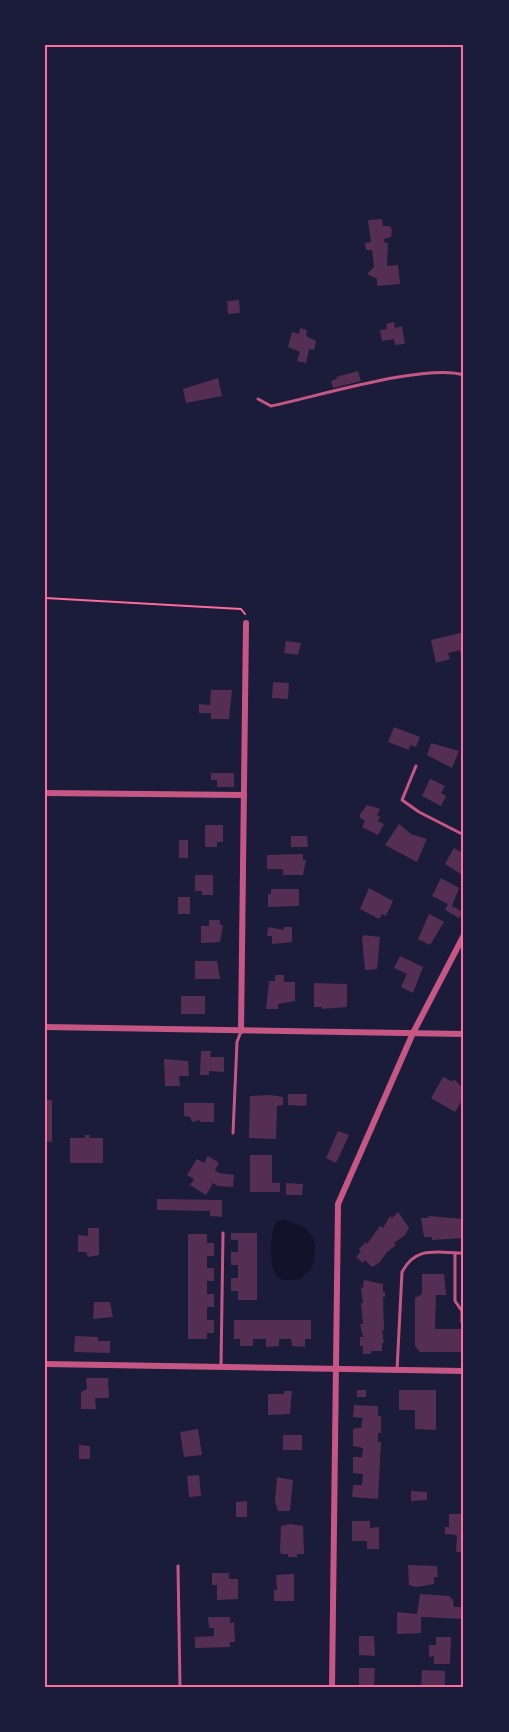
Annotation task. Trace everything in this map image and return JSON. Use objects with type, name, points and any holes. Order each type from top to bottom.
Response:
[{"type":"street","points":[[241,1031],[246,623]]},
{"type":"street","points":[[45,793],[244,795]]},
{"type":"street","points":[[332,1687],[338,1204],[413,1033],[464,935]]},
{"type":"street","points":[[45,1027],[464,1034]]},
{"type":"street","points":[[45,1364],[221,1365],[335,1368],[359,1371],[464,1371]]},
{"type":"lane","points":[[258,399],[271,406],[424,372],[455,372],[464,375]]},
{"type":"lane","points":[[416,766],[402,800],[419,812],[464,835]]},
{"type":"lane","points":[[233,1133],[237,1042],[241,1031]]},
{"type":"lane","points":[[221,1365],[223,1233]]},
{"type":"lane","points":[[397,1371],[402,1272],[408,1261],[419,1253],[464,1253]]},
{"type":"lane","points":[[455,1253],[455,1301],[462,1311],[462,1322]]},
{"type":"lane","points":[[178,1566],[180,1687]]},
{"type":"path","points":[[45,598],[241,609],[245,614],[246,623]]},
{"type":"shaded area","points":[[284,1220],[308,1231],[315,1242],[312,1268],[300,1279],[279,1278],[272,1265],[273,1232],[277,1221]]},
{"type":"building","points":[[382,219],[383,226],[390,226],[392,230],[391,237],[384,239],[385,243],[388,243],[387,266],[398,265],[400,284],[377,286],[377,279],[367,274],[374,267],[372,250],[366,250],[365,243],[371,242],[368,220]]},
{"type":"building","points":[[239,300],[240,313],[228,314],[227,301]]},
{"type":"building","points":[[394,322],[395,328],[402,326],[405,344],[395,345],[394,339],[382,341],[380,330],[387,329],[386,324]]},
{"type":"building","points":[[300,328],[307,330],[306,336],[316,341],[314,350],[309,349],[306,363],[297,361],[300,352],[288,347],[292,332],[299,334]]},
{"type":"building","points":[[358,371],[361,381],[333,388],[331,381],[337,379],[336,377]]},
{"type":"building","points":[[218,378],[222,396],[186,403],[183,389]]},
{"type":"building","points":[[464,632],[464,656],[461,657],[460,650],[448,653],[450,659],[436,663],[431,640]]},
{"type":"building","points":[[286,641],[301,643],[298,655],[284,653]]},
{"type":"building","points":[[273,682],[289,683],[288,699],[272,698]]},
{"type":"building","points":[[211,690],[232,690],[229,719],[211,719],[211,713],[199,713],[199,704],[210,705]]},
{"type":"building","points":[[394,727],[420,737],[416,747],[410,745],[409,750],[388,742]]},
{"type":"building","points":[[431,743],[459,751],[452,768],[427,755]]},
{"type":"building","points":[[211,773],[234,773],[234,787],[217,787],[217,780],[211,780]]},
{"type":"building","points":[[430,779],[445,786],[441,793],[446,796],[441,806],[422,796]]},
{"type":"building","points":[[367,805],[380,809],[377,815],[380,817],[378,821],[384,824],[378,835],[362,827],[365,821],[360,818],[360,814]]},
{"type":"building","points":[[399,824],[411,834],[427,839],[417,862],[385,845]]},
{"type":"building","points":[[205,825],[223,825],[223,842],[217,842],[217,847],[205,847]]},
{"type":"building","points":[[291,836],[307,836],[308,847],[291,847]]},
{"type":"building","points":[[179,840],[188,840],[188,858],[179,858]]},
{"type":"building","points":[[454,848],[464,854],[464,876],[445,864]]},
{"type":"building","points":[[303,854],[303,860],[306,860],[303,875],[283,875],[283,869],[267,869],[267,855]]},
{"type":"building","points":[[195,875],[213,875],[213,895],[202,895],[202,891],[195,891]]},
{"type":"building","points":[[441,878],[459,888],[452,906],[463,912],[459,918],[445,910],[448,904],[432,896]]},
{"type":"building","points":[[369,888],[393,901],[386,916],[382,914],[379,919],[360,909]]},
{"type":"building","points":[[271,889],[299,889],[299,906],[268,907],[268,894],[271,894]]},
{"type":"building","points":[[178,897],[190,897],[190,914],[178,914]]},
{"type":"building","points":[[429,914],[444,922],[430,945],[418,939]]},
{"type":"building","points":[[209,920],[220,920],[220,925],[223,925],[220,942],[201,943],[201,926],[209,926]]},
{"type":"building","points":[[268,927],[284,930],[284,927],[292,927],[292,942],[272,944],[272,936],[267,936]]},
{"type":"building","points":[[364,935],[380,937],[377,969],[365,970],[362,938]]},
{"type":"building","points":[[400,956],[423,967],[413,993],[401,987],[407,974],[394,968]]},
{"type":"building","points":[[195,961],[217,961],[220,979],[195,979]]},
{"type":"building","points":[[275,975],[284,975],[284,982],[295,982],[295,1001],[278,1004],[278,1009],[266,1009],[269,981],[275,981]]},
{"type":"building","points":[[314,983],[347,984],[347,1007],[322,1009],[322,1007],[314,1007]]},
{"type":"building","points":[[181,996],[205,996],[205,1014],[181,1014]]},
{"type":"building","points":[[201,1051],[211,1051],[210,1057],[224,1057],[224,1072],[209,1071],[209,1075],[200,1075]]},
{"type":"building","points":[[164,1059],[188,1061],[189,1076],[179,1076],[180,1086],[165,1086]]},
{"type":"building","points":[[443,1077],[451,1081],[455,1080],[464,1089],[464,1097],[455,1112],[431,1098]]},
{"type":"building","points":[[288,1094],[307,1094],[306,1106],[288,1105]]},
{"type":"building","points":[[250,1096],[283,1097],[283,1105],[277,1106],[276,1139],[249,1138]]},
{"type":"building","points":[[45,1100],[52,1100],[52,1142],[45,1141]]},
{"type":"building","points":[[184,1103],[214,1103],[214,1122],[200,1122],[200,1120],[192,1122],[190,1117],[184,1116]]},
{"type":"building","points":[[338,1131],[349,1135],[336,1163],[326,1158]]},
{"type":"building","points":[[85,1135],[90,1135],[89,1138],[103,1138],[103,1163],[70,1163],[70,1138],[85,1138]]},
{"type":"building","points":[[250,1155],[272,1155],[272,1183],[280,1183],[280,1192],[250,1192]]},
{"type":"building","points":[[208,1156],[219,1163],[215,1170],[219,1173],[234,1175],[233,1187],[218,1186],[213,1183],[206,1195],[190,1185],[194,1179],[187,1175],[197,1159],[204,1163]]},
{"type":"building","points":[[286,1183],[303,1184],[302,1195],[286,1195]]},
{"type":"building","points":[[157,1199],[222,1200],[222,1217],[210,1216],[210,1211],[157,1210]]},
{"type":"building","points":[[398,1212],[409,1228],[405,1235],[394,1243],[396,1245],[379,1263],[372,1267],[365,1260],[363,1263],[356,1257],[361,1251],[359,1249],[366,1242],[367,1244],[380,1226],[383,1228],[390,1216],[392,1218]]},
{"type":"building","points":[[429,1216],[464,1219],[464,1238],[432,1240],[432,1237],[424,1237],[421,1218]]},
{"type":"building","points":[[88,1228],[99,1228],[99,1255],[88,1257],[86,1252],[78,1252],[78,1235],[88,1236]]},
{"type":"building","points":[[231,1233],[257,1233],[257,1300],[238,1300],[238,1291],[231,1291],[231,1278],[238,1278],[238,1265],[231,1265],[231,1252],[238,1252],[238,1240],[231,1240]]},
{"type":"building","points":[[188,1234],[207,1234],[207,1243],[214,1243],[214,1256],[207,1256],[207,1268],[214,1268],[214,1281],[207,1281],[207,1294],[214,1294],[214,1307],[207,1307],[207,1320],[214,1320],[214,1333],[207,1333],[207,1339],[188,1339]]},
{"type":"building","points":[[422,1274],[444,1274],[446,1295],[436,1295],[435,1329],[464,1329],[464,1352],[420,1352],[415,1346],[415,1298],[422,1294]]},
{"type":"building","points":[[364,1280],[383,1284],[383,1292],[385,1292],[385,1297],[383,1297],[384,1330],[382,1330],[384,1343],[382,1343],[382,1351],[371,1351],[371,1354],[363,1354],[363,1346],[360,1346],[360,1337],[363,1337],[360,1324],[363,1324],[361,1288],[363,1288]]},
{"type":"building","points":[[94,1302],[110,1302],[113,1317],[93,1319]]},
{"type":"building","points":[[234,1320],[311,1320],[311,1339],[305,1339],[305,1347],[292,1346],[291,1339],[279,1339],[279,1346],[266,1347],[266,1339],[253,1339],[253,1346],[240,1346],[240,1339],[234,1339]]},
{"type":"building","points":[[75,1336],[98,1337],[98,1341],[110,1341],[110,1353],[74,1352]]},
{"type":"building","points":[[86,1378],[108,1378],[109,1398],[95,1398],[96,1409],[81,1409],[81,1392],[87,1389]]},
{"type":"building","points":[[357,1390],[366,1390],[366,1397],[357,1397]]},
{"type":"building","points":[[399,1390],[436,1390],[436,1430],[415,1429],[415,1410],[399,1410]]},
{"type":"building","points":[[284,1391],[292,1391],[290,1414],[268,1415],[268,1394],[284,1394]]},
{"type":"building","points":[[354,1405],[378,1406],[378,1416],[381,1416],[381,1433],[378,1433],[378,1442],[381,1442],[378,1499],[352,1497],[353,1485],[362,1485],[363,1474],[353,1473],[353,1457],[362,1457],[363,1448],[353,1446],[353,1429],[363,1427],[361,1425],[363,1418],[353,1417]]},
{"type":"building","points":[[198,1429],[202,1455],[184,1457],[180,1432]]},
{"type":"building","points":[[283,1435],[302,1435],[302,1450],[283,1450]]},
{"type":"building","points":[[79,1445],[90,1446],[90,1459],[79,1459]]},
{"type":"building","points":[[199,1475],[201,1496],[189,1497],[187,1476]]},
{"type":"building","points":[[277,1477],[293,1480],[290,1511],[278,1511],[275,1501]]},
{"type":"building","points":[[411,1491],[427,1492],[427,1500],[411,1501]]},
{"type":"building","points":[[247,1501],[247,1517],[236,1517],[236,1502]]},
{"type":"building","points":[[449,1514],[464,1514],[464,1552],[456,1552],[457,1535],[445,1534],[445,1527],[449,1527]]},
{"type":"building","points":[[352,1521],[370,1521],[370,1528],[379,1527],[379,1549],[367,1549],[367,1541],[352,1541]]},
{"type":"building","points":[[290,1524],[303,1526],[304,1554],[297,1554],[297,1557],[288,1557],[288,1554],[281,1554],[280,1551],[281,1526]]},
{"type":"building","points":[[408,1565],[437,1566],[438,1577],[434,1577],[434,1584],[416,1587],[409,1585]]},
{"type":"building","points":[[212,1573],[229,1573],[229,1579],[238,1579],[238,1599],[217,1600],[217,1585],[212,1585]]},
{"type":"building","points":[[294,1574],[294,1601],[274,1601],[274,1590],[277,1590],[276,1575]]},
{"type":"building","points":[[420,1594],[449,1596],[453,1600],[454,1607],[464,1607],[464,1619],[421,1617],[421,1633],[397,1634],[397,1612],[417,1614]]},
{"type":"building","points":[[208,1617],[230,1617],[230,1623],[234,1622],[235,1642],[230,1642],[230,1647],[195,1648],[195,1637],[214,1636],[214,1628],[209,1628]]},
{"type":"building","points":[[359,1636],[374,1636],[375,1656],[359,1655]]},
{"type":"building","points":[[436,1637],[451,1637],[450,1664],[434,1664],[434,1656],[429,1657],[429,1645],[436,1645]]},
{"type":"building","points":[[359,1668],[375,1668],[374,1687],[359,1687]]},
{"type":"building","points":[[422,1670],[445,1671],[445,1687],[421,1687]]}]
